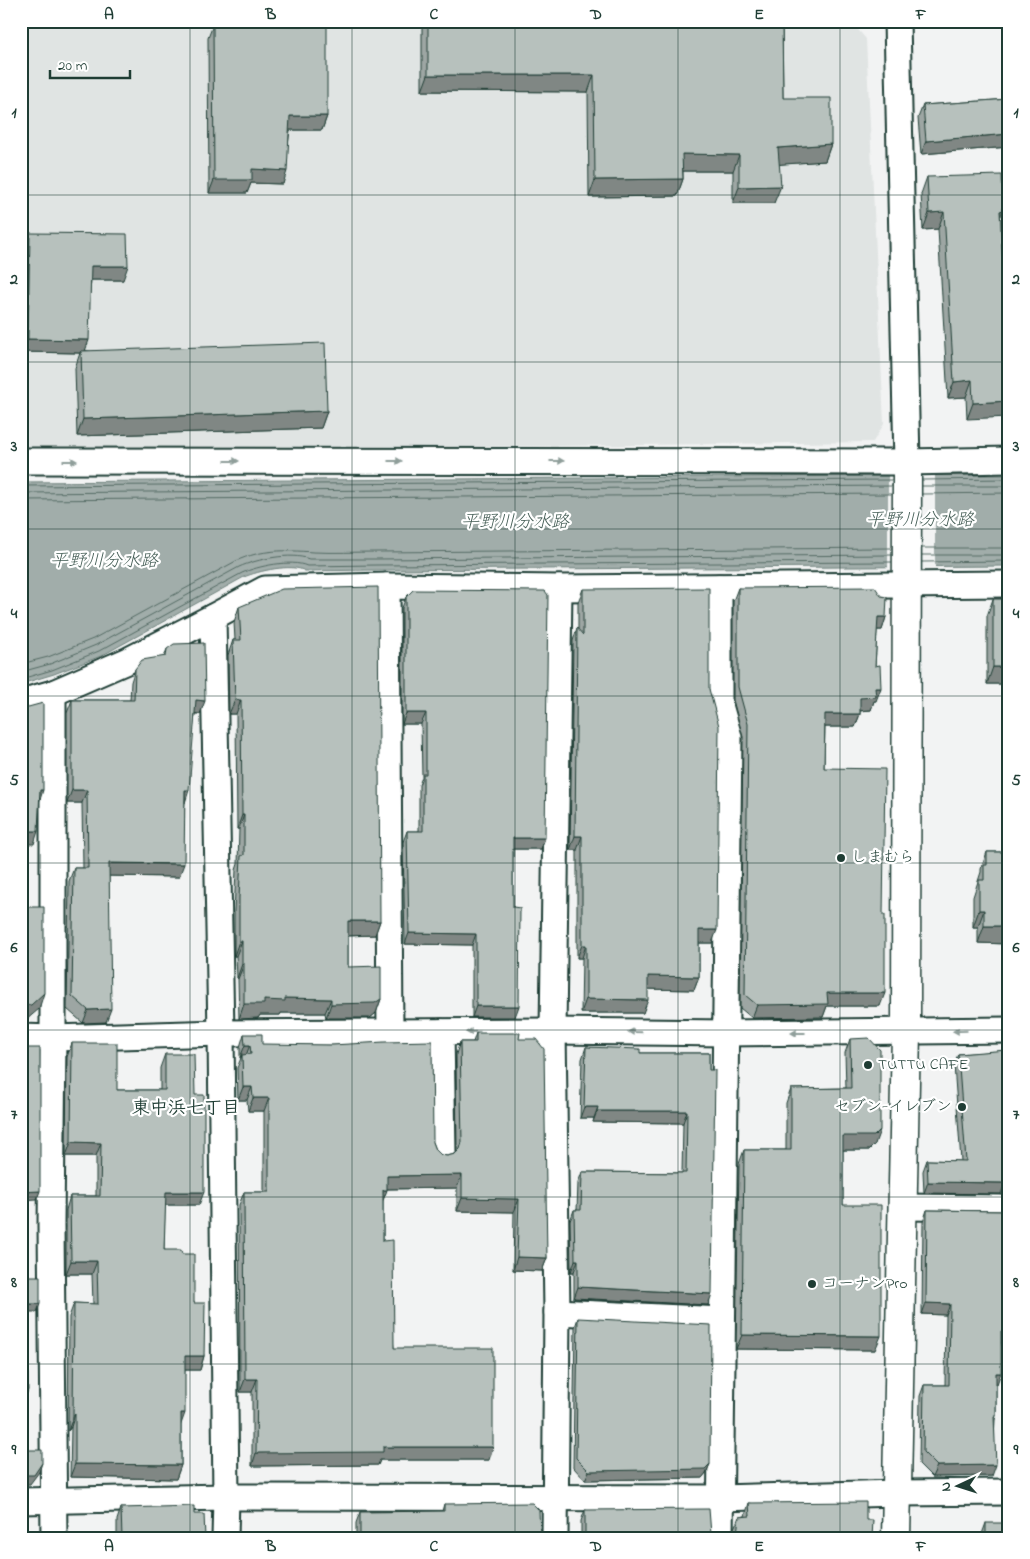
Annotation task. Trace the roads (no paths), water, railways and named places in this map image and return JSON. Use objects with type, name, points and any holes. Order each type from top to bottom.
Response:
[{"type":"street","points":[[896,1538],[906,1032],[908,466],[897,21]]},
{"type":"street","points":[[21,461],[826,462],[908,466],[1009,460]]},
{"type":"street","points":[[21,702],[53,693],[128,660],[265,589],[387,586],[719,587],[907,578],[1009,584]]},
{"type":"street","points":[[387,586],[390,1032]]},
{"type":"street","points":[[719,587],[719,702],[729,737],[720,1538]]},
{"type":"street","points":[[555,1538],[557,1498],[557,1312],[553,1031],[559,588]]},
{"type":"street","points":[[214,617],[221,1033],[225,1538]]},
{"type":"street","points":[[53,693],[53,1038],[50,1225],[54,1538]]},
{"type":"street","points":[[21,1037],[53,1038],[221,1033],[553,1031],[727,1033],[1009,1030]]},
{"type":"street","points":[[441,1032],[443,1155]]},
{"type":"street","points":[[904,1207],[1000,1208]]},
{"type":"street","points":[[557,1312],[722,1320]]},
{"type":"street","points":[[21,1501],[226,1497],[720,1498],[1009,1492]]},
{"type":"water","name":"平野川分水路","points":[[1009,475],[1009,566],[305,571],[292,568],[275,569],[244,577],[101,656],[21,684],[21,482]]},
{"type":"place","name":"しまむら","points":[[841,858]]},
{"type":"place","name":"TUTTU CAFE","points":[[868,1065]]},
{"type":"place","name":"セブン-イレブン","points":[[962,1107]]},
{"type":"place","name":"コーナンPro","points":[[812,1284]]},
{"type":"district","name":"東中浜七丁目","points":[[186,1109]]}]
